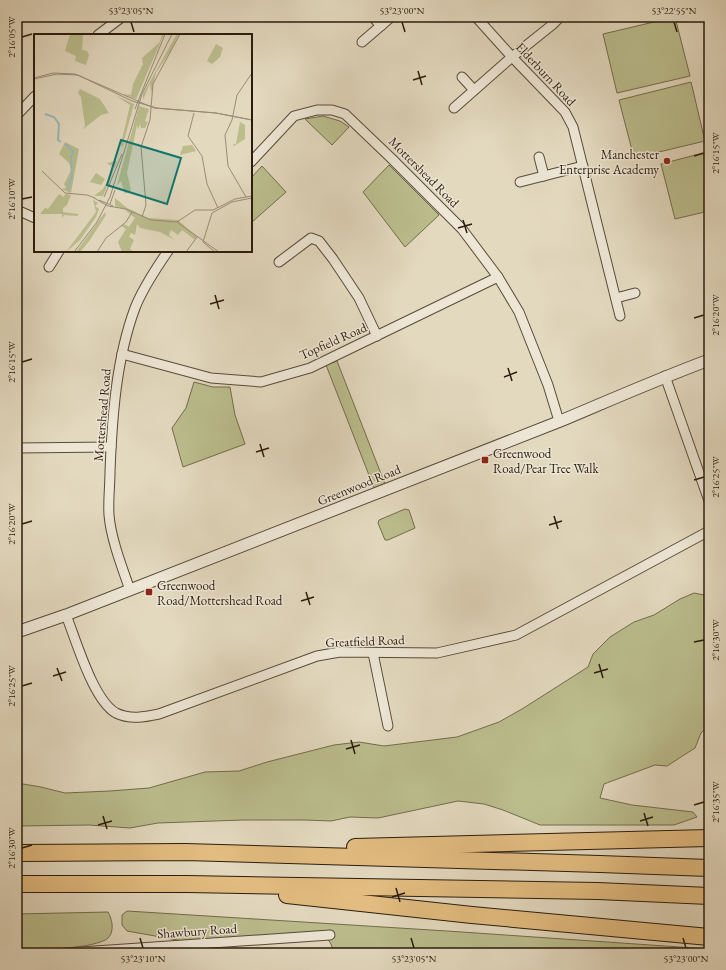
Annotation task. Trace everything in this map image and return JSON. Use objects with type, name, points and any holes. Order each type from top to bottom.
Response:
[{"type":"highway","points":[[185,852],[709,838]]},
{"type":"highway","points":[[17,852],[185,852],[709,868]]},
{"type":"highway","points":[[17,884],[186,884],[598,891],[709,896]]},
{"type":"highway","points":[[186,884],[472,915],[709,937]]},
{"type":"street","points":[[99,34],[122,17]]},
{"type":"street","points":[[373,17],[381,26]]},
{"type":"street","points":[[362,42],[391,17]]},
{"type":"street","name":"Elderburn Road","points":[[476,17],[565,112],[573,127],[620,316]]},
{"type":"street","points":[[454,108],[560,17]]},
{"type":"street","points":[[462,76],[474,90]]},
{"type":"street","points":[[17,115],[34,97]]},
{"type":"street","name":"Mottershead Road","points":[[252,161],[294,116],[317,110],[332,110],[345,114],[376,142],[462,229],[498,277],[519,312],[548,385],[560,421]]},
{"type":"street","points":[[539,157],[544,176]]},
{"type":"street","points":[[520,182],[583,166]]},
{"type":"street","points":[[17,210],[34,218]]},
{"type":"street","points":[[279,262],[311,238],[319,240],[359,298],[377,336]]},
{"type":"street","points":[[49,267],[57,252]]},
{"type":"street","name":"Mottershead Road","points":[[130,590],[117,554],[109,515],[111,447],[122,354],[135,308],[157,266],[167,252]]},
{"type":"street","name":"Topfield Road","points":[[122,354],[211,378],[261,382],[310,368],[498,277]]},
{"type":"street","points":[[616,298],[636,293]]},
{"type":"street","name":"Greenwood Road","points":[[17,632],[66,615],[560,421],[665,376],[709,360]]},
{"type":"street","points":[[665,376],[709,501]]},
{"type":"street","points":[[17,448],[111,447]]},
{"type":"street","name":"Greatfield Road","points":[[66,615],[95,689],[104,702],[116,713],[129,717],[142,718],[159,714],[317,656],[340,652],[437,653],[516,635],[709,531]]},
{"type":"street","points":[[373,653],[388,726]]},
{"type":"street","name":"Shawbury Road","points":[[66,953],[202,948],[330,935]]},
{"type":"green space","points":[[675,17],[690,76],[617,93],[603,34]]},
{"type":"green space","points":[[691,82],[705,141],[634,158],[619,100]]},
{"type":"green space","points":[[323,116],[340,121],[349,127],[332,145],[305,119]]},
{"type":"green space","points":[[703,153],[709,175],[709,211],[675,219],[661,164]]},
{"type":"green space","points":[[389,165],[439,215],[405,247],[363,192]]},
{"type":"green space","points":[[262,166],[286,192],[252,222],[252,177]]},
{"type":"green space","points":[[337,361],[385,484],[374,488],[326,365]]},
{"type":"green space","points":[[194,382],[213,387],[230,387],[235,415],[245,444],[183,467],[172,428],[186,408]]},
{"type":"green space","points":[[405,509],[409,510],[415,528],[385,540],[378,523],[379,520]]},
{"type":"green space","points":[[694,593],[709,596],[709,725],[701,733],[695,748],[667,766],[655,765],[604,784],[600,798],[632,805],[693,812],[697,817],[674,825],[540,825],[484,804],[458,801],[378,818],[350,817],[331,821],[242,820],[158,823],[130,828],[89,825],[17,826],[17,783],[65,793],[149,788],[205,772],[239,771],[267,762],[334,745],[359,742],[384,746],[457,737],[499,722],[522,709],[588,667],[593,654],[610,637],[634,622],[654,615],[680,599]]},
{"type":"green space","points":[[127,911],[694,948],[709,950],[709,953],[457,953],[444,949],[435,953],[334,953],[327,938],[183,941],[127,931],[122,925],[122,915]]},
{"type":"green space","points":[[108,912],[112,921],[112,932],[108,938],[101,942],[79,947],[17,951],[17,914]]},
{"type":"place","name":"Manchester Enterprise Academy","points":[[667,161]]},
{"type":"place","name":"Greenwood Road/Pear Tree Walk","points":[[485,460]]},
{"type":"place","name":"Greenwood Road/Mottershead Road","points":[[149,592]]}]
